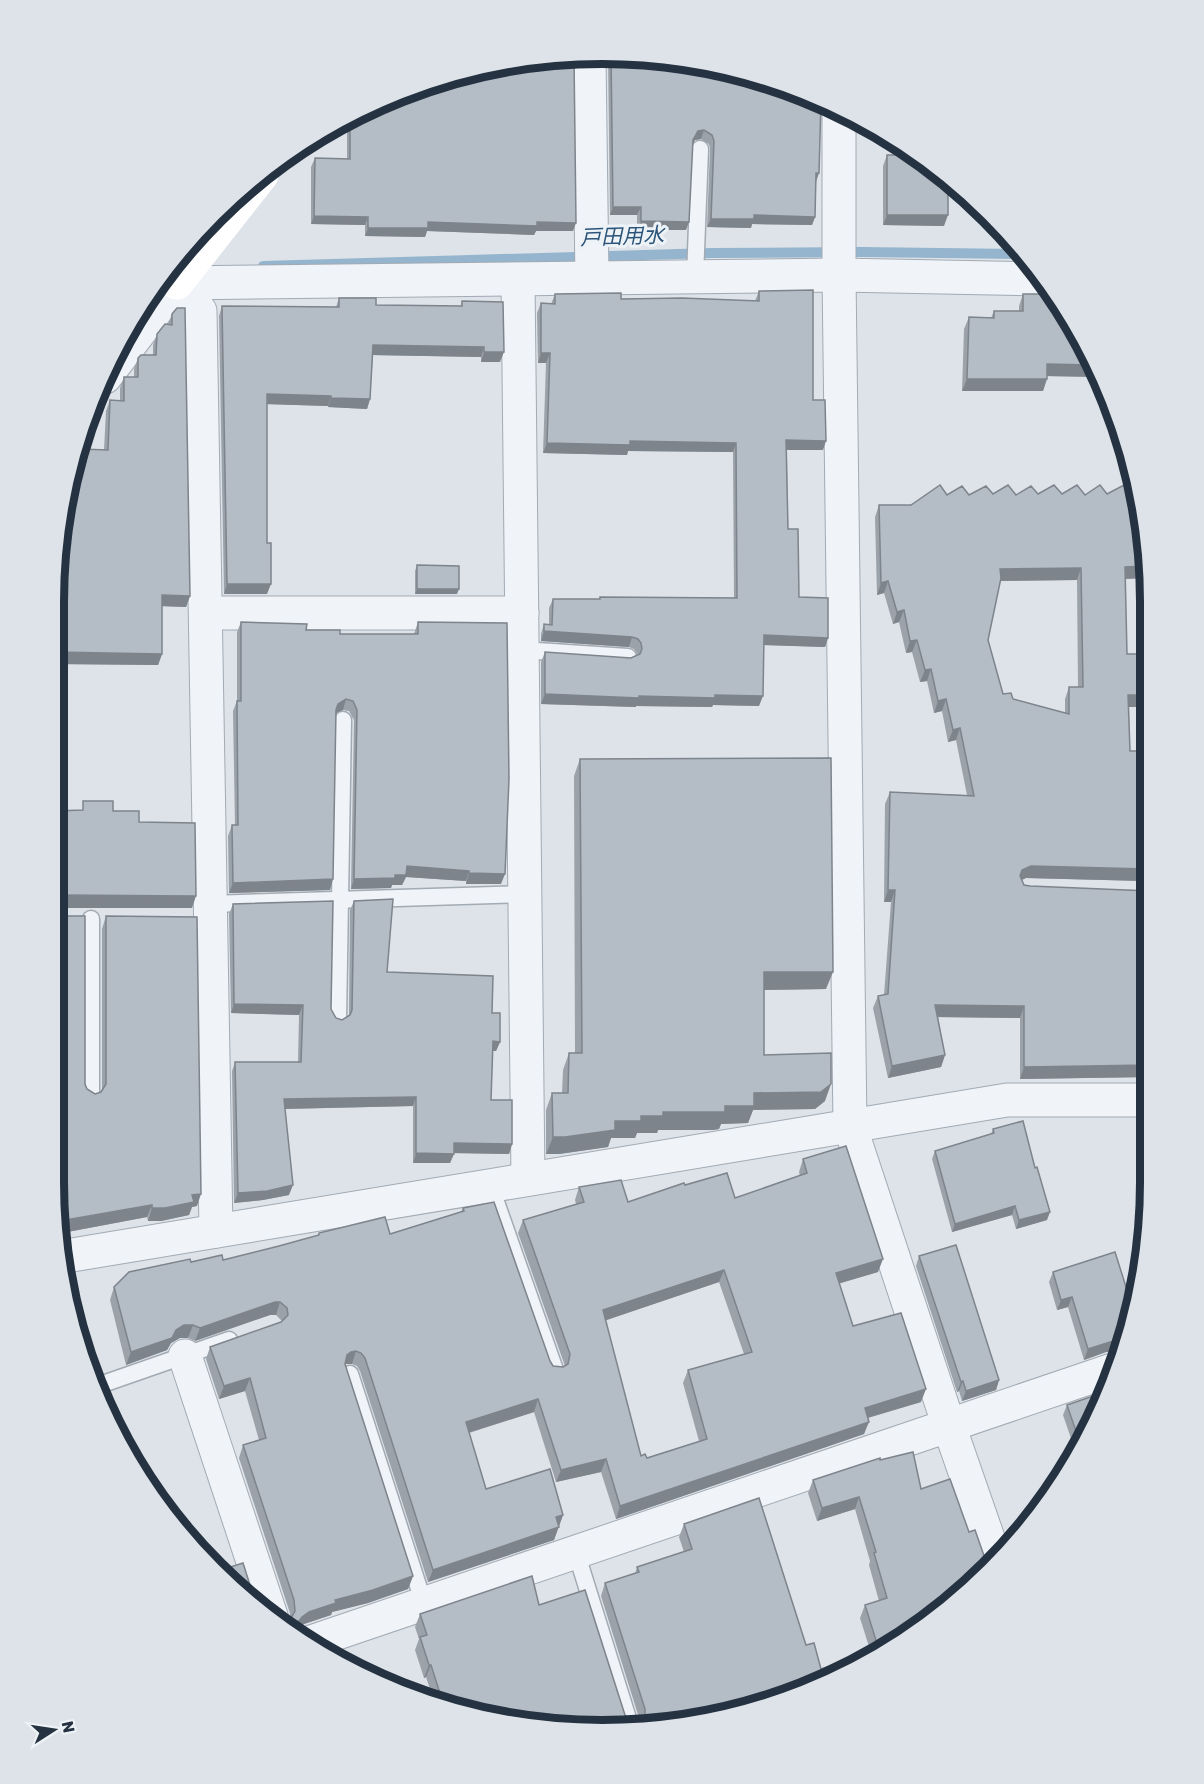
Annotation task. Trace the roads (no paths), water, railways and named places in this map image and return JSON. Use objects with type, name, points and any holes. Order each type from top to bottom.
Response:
[{"type":"street","points":[[589,65],[592,279]]},
{"type":"street","points":[[839,120],[850,1126],[992,1551]]},
{"type":"street","points":[[133,341],[233,212]]},
{"type":"street","points":[[177,283],[839,275],[1031,279]]},
{"type":"street","points":[[518,280],[528,1179]]},
{"type":"street","points":[[177,283],[200,311],[206,613],[204,914],[216,1231]]},
{"type":"street","points":[[206,613],[522,613]]},
{"type":"street","points":[[70,1255],[1007,1100],[1140,1100]]},
{"type":"street","points":[[185,1356],[266,1601]]},
{"type":"street","points":[[320,1639],[1105,1373]]},
{"type":"lane","points":[[696,277],[700,149]]},
{"type":"lane","points":[[522,650],[628,657]]},
{"type":"lane","points":[[338,1018],[344,720]]},
{"type":"lane","points":[[204,914],[340,900],[525,894]]},
{"type":"lane","points":[[73,918],[97,919],[91,1096]]},
{"type":"lane","points":[[490,1185],[555,1370]]},
{"type":"lane","points":[[103,1384],[240,1337]]},
{"type":"lane","points":[[350,1374],[424,1604]]},
{"type":"lane","points":[[576,1552],[628,1719]]},
{"type":"waterway","name":"戸田用水","points":[[263,266],[712,253],[1011,254]]}]
